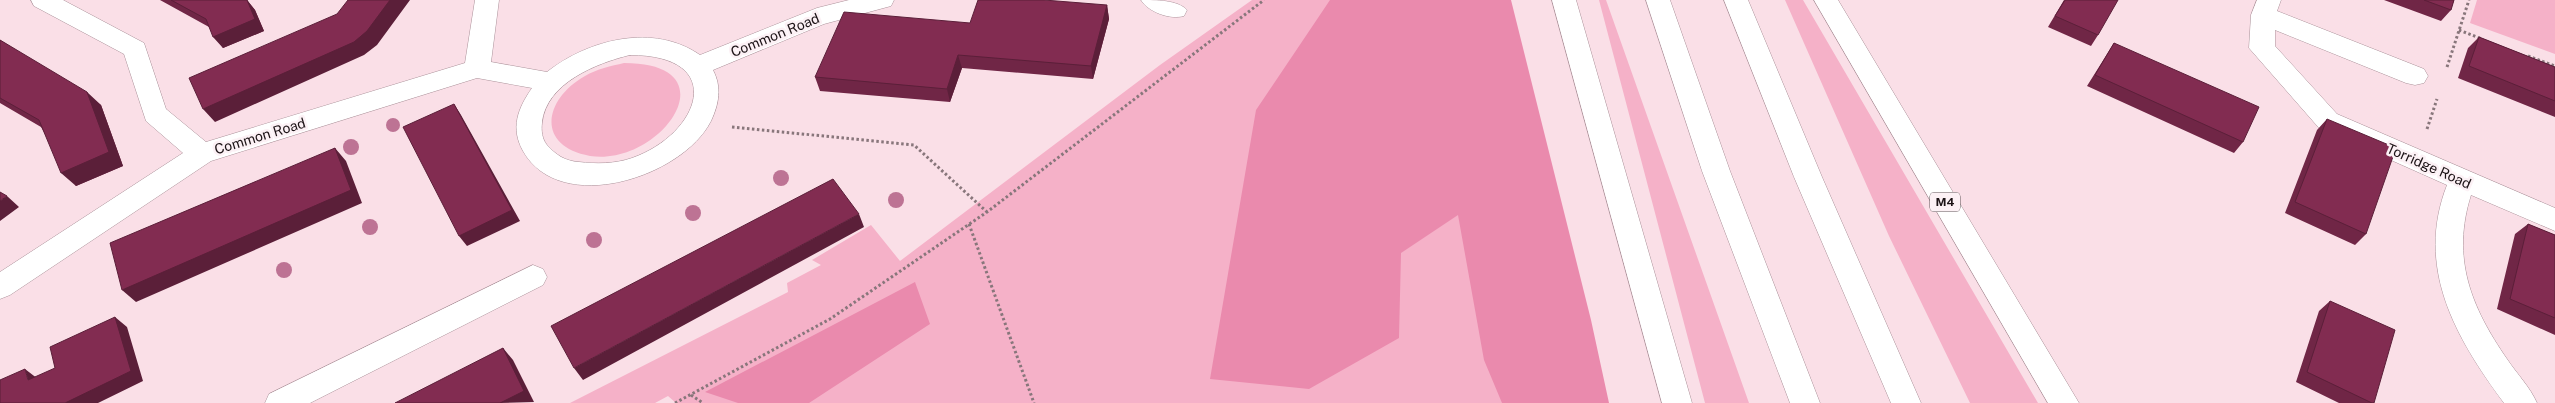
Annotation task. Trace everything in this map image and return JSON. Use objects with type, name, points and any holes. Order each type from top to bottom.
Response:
[{"type":"main road","points":[[43,0],[135,49],[155,114],[202,154]]},
{"type":"main road","points":[[477,69],[487,0]]},
{"type":"main road","name":"Common Road","points":[[698,66],[817,17],[882,0]]},
{"type":"main road","points":[[1152,0],[1175,10]]},
{"type":"main road","points":[[1564,0],[1677,403]]},
{"type":"main road","points":[[1658,0],[1716,171],[1805,403]]},
{"type":"main road","points":[[1736,0],[1808,178],[1906,403]]},
{"type":"main road","name":"M4","points":[[1826,0],[2064,403]]},
{"type":"main road","points":[[2266,7],[2415,76]]},
{"type":"main road","name":"Torridge Road","points":[[2266,7],[2262,48],[2328,120],[2462,181],[2555,220]]},
{"type":"main road","points":[[630,46],[657,47],[681,53],[698,66],[706,83],[706,103],[696,124],[678,144],[653,160],[624,171],[593,175],[566,171],[545,161],[532,144],[528,124],[535,103],[551,82],[574,65],[601,53],[630,46]]},
{"type":"main road","name":"Common Road","points":[[0,287],[202,154],[477,69],[551,82]]},
{"type":"main road","points":[[2462,181],[2454,200],[2447,246],[2451,272],[2463,310],[2492,364],[2522,403]]},
{"type":"main road","points":[[280,403],[533,278]]},
{"type":"path","points":[[675,403],[830,319],[987,212],[1264,0]]},
{"type":"path","points":[[2459,30],[2485,40]]},
{"type":"path","points":[[2520,53],[2555,66]]},
{"type":"path","points":[[696,124],[914,145],[987,212]]},
{"type":"path","points":[[969,224],[1034,403]]},
{"type":"path","points":[[691,395],[703,403]]},
{"type":"shaded area","points":[[1252,0],[1475,0],[1565,403],[676,403],[668,396],[655,403],[570,403],[788,292],[787,283],[821,265],[812,260],[871,225],[900,261],[1160,65]]},
{"type":"shaded area","points":[[1330,0],[1511,0],[1591,320],[1609,403],[1502,403],[1484,360],[1458,215],[1401,253],[1399,338],[1309,389],[1210,379],[1256,110]]},
{"type":"shaded area","points":[[1599,0],[1606,0],[1749,403],[1705,403]]},
{"type":"shaded area","points":[[1785,0],[1803,0],[2038,403],[1970,403],[1889,236]]},
{"type":"shaded area","points":[[2477,0],[2555,0],[2555,54],[2470,23]]},
{"type":"shaded area","points":[[624,63],[657,67],[675,79],[680,95],[675,114],[661,131],[641,146],[616,155],[590,156],[572,151],[560,143],[553,132],[552,121],[554,109],[561,97],[571,86],[585,76]]},
{"type":"shaded area","points":[[915,282],[930,324],[809,403],[738,403],[705,392]]},
{"type":"building","points":[[171,0],[247,0],[255,19],[213,37],[206,19]]},
{"type":"building","points":[[348,0],[390,0],[367,31],[354,42],[203,109],[189,78],[337,14]]},
{"type":"building","points":[[978,0],[1044,0],[1107,5],[1091,66],[958,55],[947,89],[815,77],[844,12],[970,23]]},
{"type":"building","points":[[2065,0],[2118,0],[2098,35],[2055,16]]},
{"type":"building","points":[[2424,0],[2454,0],[2451,10]]},
{"type":"building","points":[[2479,37],[2555,67],[2555,101],[2469,66]]},
{"type":"building","points":[[0,40],[87,92],[109,152],[61,173],[39,120],[0,98]]},
{"type":"building","points":[[2114,43],[2259,107],[2243,142],[2095,75]]},
{"type":"building","points":[[454,104],[512,210],[459,236],[403,127]]},
{"type":"building","points":[[2327,119],[2396,148],[2366,234],[2295,202]]},
{"type":"building","points":[[335,148],[351,190],[122,290],[110,243]]},
{"type":"building","points":[[833,179],[859,214],[574,368],[551,326]]},
{"type":"building","points":[[0,192],[7,196],[0,201]]},
{"type":"building","points":[[2528,224],[2555,235],[2555,318],[2510,299]]},
{"type":"building","points":[[2330,301],[2395,330],[2374,403],[2307,372]]},
{"type":"building","points":[[115,317],[131,371],[65,403],[0,403],[0,380],[25,369],[28,380],[55,368],[50,347]]},
{"type":"building","points":[[503,348],[524,391],[500,403],[395,403]]}]
